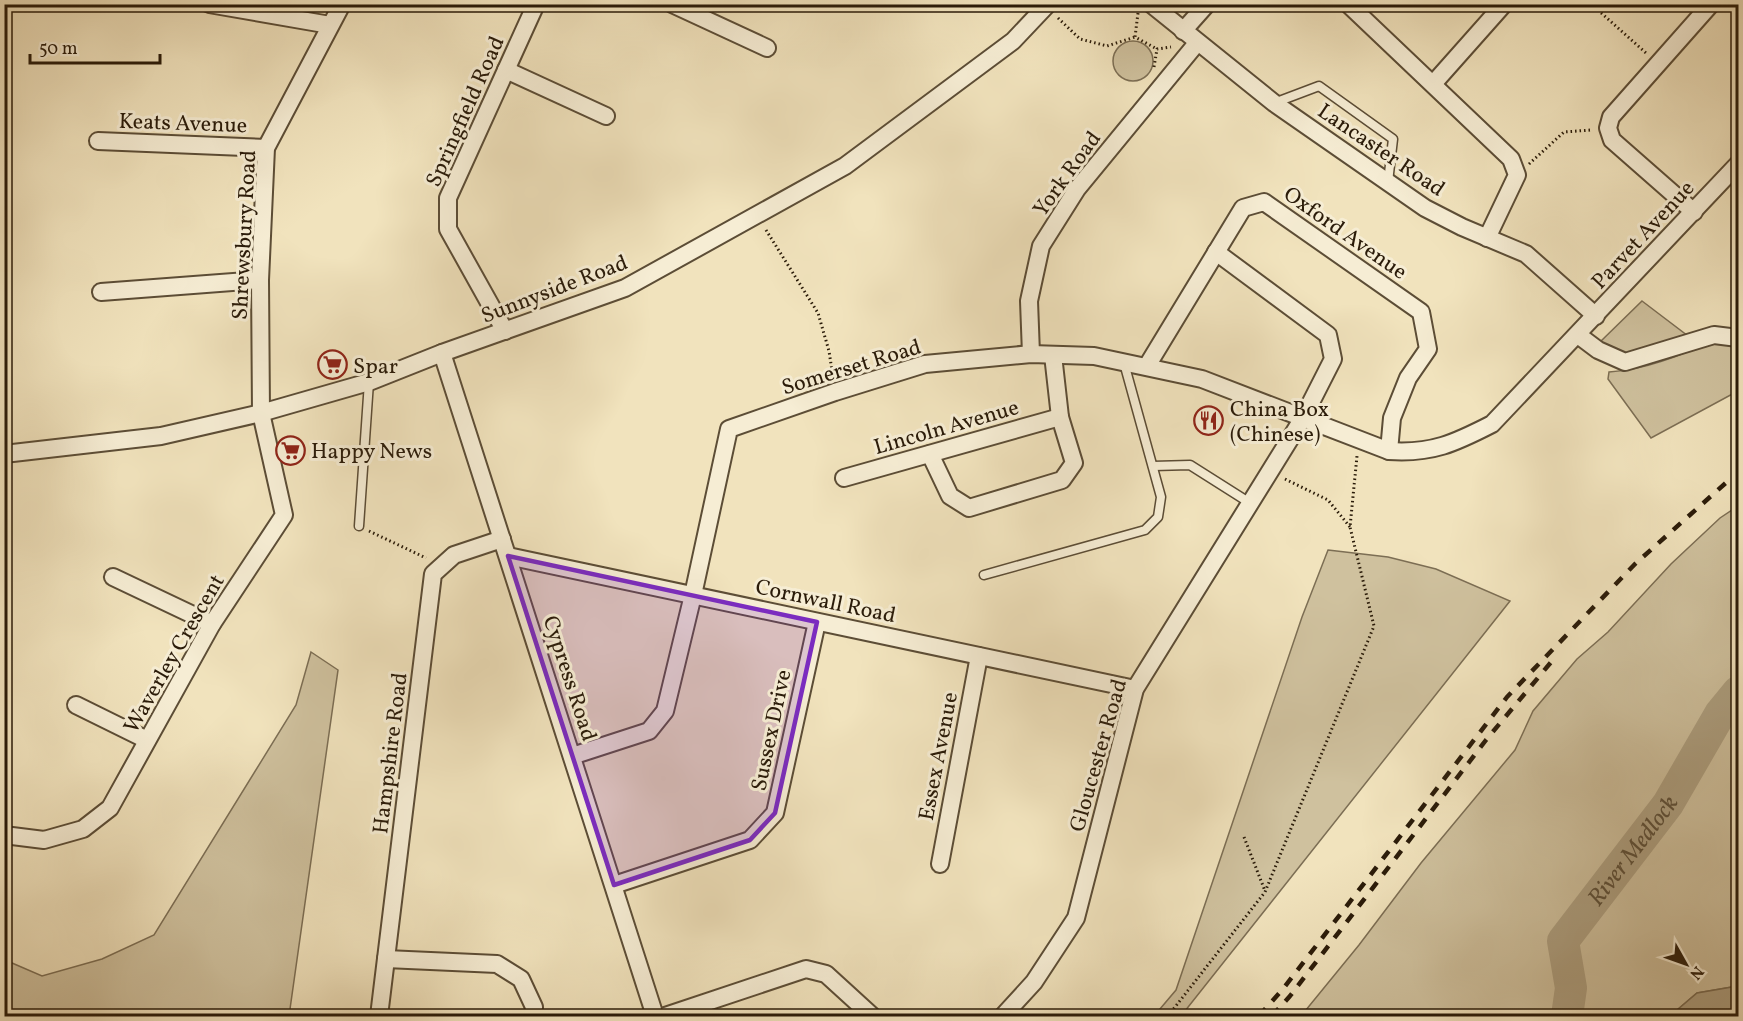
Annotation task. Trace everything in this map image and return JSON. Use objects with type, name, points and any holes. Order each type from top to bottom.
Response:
[{"type":"street","points":[[209,4],[330,25]]},
{"type":"street","name":"Shrewsbury Road","points":[[261,413],[260,280],[266,148],[342,4]]},
{"type":"street","name":"Springfield Road","points":[[505,331],[448,229],[448,198],[536,4]]},
{"type":"street","points":[[672,4],[767,48]]},
{"type":"street","name":"Lancaster Road","points":[[1151,4],[1274,104],[1425,208],[1526,254],[1596,316]]},
{"type":"street","points":[[1183,31],[1207,4]]},
{"type":"street","points":[[1348,4],[1511,159],[1517,176],[1487,238]]},
{"type":"street","points":[[1433,84],[1504,4]]},
{"type":"street","points":[[1694,212],[1612,140],[1608,128],[1611,117],[1711,4]]},
{"type":"street","name":"Sunnyside Road","points":[[4,454],[162,436],[261,413],[369,382],[442,353],[625,288],[845,166],[1013,41],[1047,6]]},
{"type":"street","name":"York Road","points":[[1031,354],[1029,301],[1041,246],[1077,189],[1197,43]]},
{"type":"street","points":[[506,70],[606,116]]},
{"type":"street","name":"Keats Avenue","points":[[98,141],[266,148]]},
{"type":"street","name":"Parvet Avenue","points":[[1578,335],[1738,164]]},
{"type":"street","name":"Oxford Avenue","points":[[1147,366],[1243,208],[1264,202],[1421,312],[1428,349],[1408,378],[1392,418],[1389,451]]},
{"type":"street","name":"Gloucester Road","points":[[1003,1017],[1034,982],[1076,918],[1135,689],[1303,418],[1333,359],[1328,335],[1216,252]]},
{"type":"street","points":[[101,292],[260,280]]},
{"type":"street","points":[[1578,335],[1598,350],[1625,362],[1714,334],[1738,338]]},
{"type":"street","name":"Somerset Road","points":[[572,756],[649,731],[665,711],[729,429],[925,364],[1031,354],[1094,356],[1202,379],[1360,441],[1389,451],[1413,453],[1460,440],[1492,424],[1578,335]]},
{"type":"street","name":"Cypress Road","points":[[442,353],[655,1017]]},
{"type":"street","points":[[930,454],[950,496],[969,508],[1062,480],[1074,463],[1060,417],[1053,355]]},
{"type":"street","name":"Waverley Crescent","points":[[4,835],[44,840],[82,828],[110,808],[212,624],[284,515],[261,413]]},
{"type":"street","name":"Lincoln Avenue","points":[[844,478],[1060,417]]},
{"type":"street","points":[[443,566],[454,555],[502,539]]},
{"type":"street","name":"Cornwall Road","points":[[508,556],[1135,689]]},
{"type":"street","name":"Hampshire Road","points":[[379,1017],[433,574],[443,566]]},
{"type":"street","points":[[113,577],[212,624]]},
{"type":"street","name":"Sussex Drive","points":[[614,885],[750,840],[775,813],[817,622]]},
{"type":"street","name":"Essex Avenue","points":[[940,864],[979,656]]},
{"type":"street","points":[[76,705],[147,740]]},
{"type":"street","points":[[386,959],[497,964],[520,979],[534,1007],[532,1017]]},
{"type":"street","points":[[665,1017],[806,969],[826,974],[872,1017]]},
{"type":"lane","points":[[1274,104],[1319,86],[1393,139],[1388,182]]},
{"type":"lane","points":[[984,575],[1145,530],[1158,517],[1161,497],[1124,363]]},
{"type":"lane","points":[[359,526],[369,382]]},
{"type":"lane","points":[[1153,466],[1190,465],[1250,503]]},
{"type":"path","points":[[1135,37],[1139,4]]},
{"type":"path","points":[[1591,4],[1659,64]]},
{"type":"path","points":[[1047,6],[1080,39],[1107,46],[1135,37],[1157,49]]},
{"type":"path","points":[[1517,176],[1564,132],[1608,128]]},
{"type":"path","points":[[757,215],[818,313],[829,351],[835,392]]},
{"type":"path","points":[[1168,1017],[1265,892],[1374,626],[1350,527],[1360,441]]},
{"type":"path","points":[[1269,471],[1328,500],[1350,527]]},
{"type":"path","points":[[359,526],[443,566]]},
{"type":"path","points":[[1244,837],[1265,892]]},
{"type":"highlighted area","points":[[508,556],[817,622],[775,813],[750,840],[614,885]]},
{"type":"shaded area","points":[[1133,41],[1147,47],[1153,61],[1147,75],[1133,81],[1119,75],[1113,61],[1119,47]]},
{"type":"shaded area","points":[[1642,301],[1688,336],[1628,355],[1599,343]]},
{"type":"shaded area","points":[[1712,341],[1738,348],[1738,391],[1651,438],[1608,379],[1609,372],[1649,365]]},
{"type":"shaded area","points":[[1738,506],[1738,986],[1697,993],[1670,1016],[1301,1016],[1359,945],[1421,863],[1515,750],[1533,711],[1577,659],[1608,632],[1671,564],[1720,518]]},
{"type":"shaded area","points":[[1328,550],[1388,557],[1436,569],[1510,601],[1181,1016],[1154,1016],[1176,990],[1302,617]]},
{"type":"shaded area","points":[[311,652],[338,670],[289,1016],[5,1016],[5,960],[42,976],[102,959],[154,935],[296,705]]},
{"type":"shaded area","points":[[1738,986],[1738,1016],[1670,1016],[1697,993]]},
{"type":"waterway","name":"River Medlock","points":[[1567,1016],[1571,988],[1563,941],[1668,804],[1720,714],[1738,692]]},
{"type":"railway","points":[[1259,1016],[1283,989],[1507,697],[1635,564],[1738,472]]},
{"type":"railway","points":[[1272,1016],[1290,996],[1486,740],[1552,661]]},
{"type":"place","name":"Spar","points":[[332,365]]},
{"type":"place","name":"China Box (Chinese)","points":[[1209,421]]},
{"type":"place","name":"Happy News","points":[[290,450]]}]
